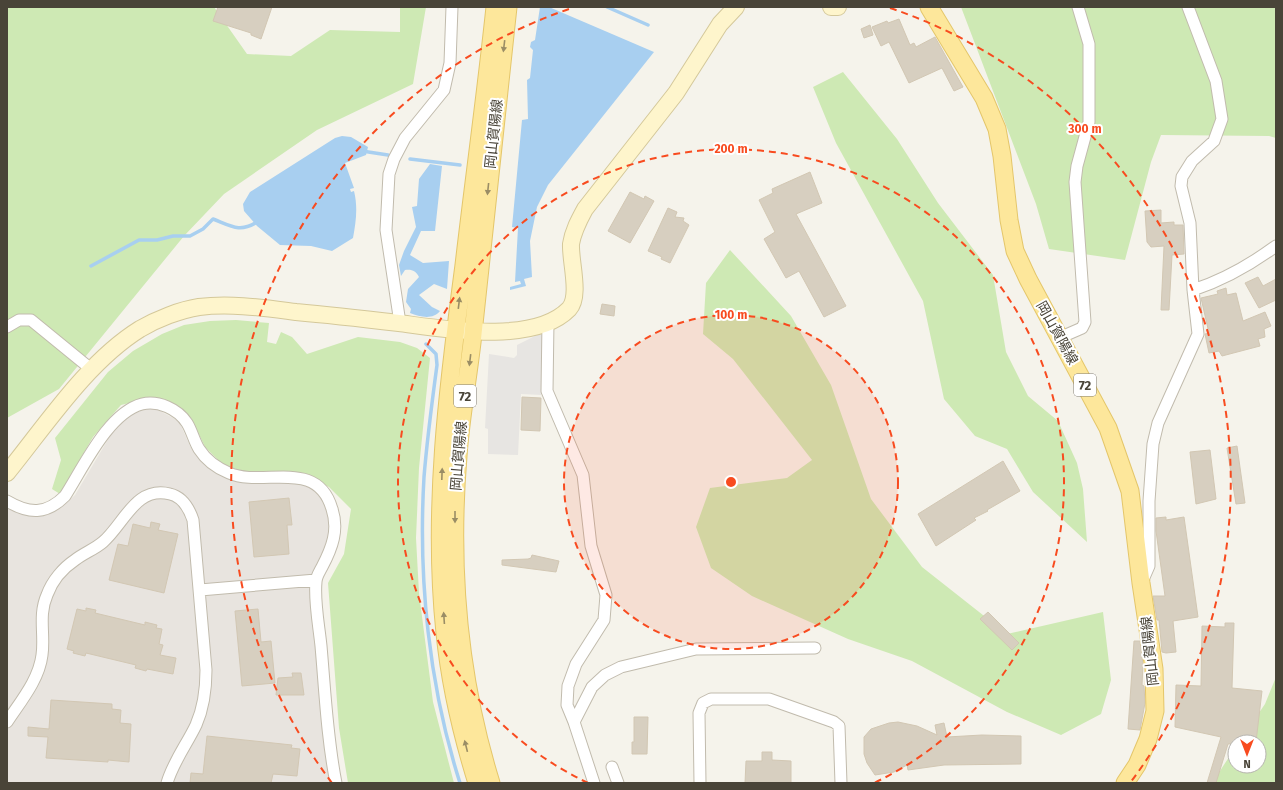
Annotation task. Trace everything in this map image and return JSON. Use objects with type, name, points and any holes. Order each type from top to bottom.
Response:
[{"type":"main road","name":"岡山賀陽線","points":[[477,783],[466,747],[454,690],[445,634],[441,574],[440,518],[443,459],[455,330],[495,7]]},
{"type":"main road","name":"岡山賀陽線","points":[[491,783],[480,749],[467,687],[459,630],[454,570],[455,510],[458,455],[473,332],[508,7]]},
{"type":"main road","name":"岡山賀陽線","points":[[929,7],[984,98],[997,129],[1002,156],[1009,220],[1015,251],[1028,279],[1108,428],[1130,491],[1141,583],[1154,669],[1154,711],[1148,739],[1136,765],[1125,783]]},
{"type":"street","points":[[400,323],[386,230],[388,174],[405,138],[444,90],[450,63],[452,7]]},
{"type":"street","points":[[7,473],[91,369],[140,329],[170,316],[199,307],[244,306],[473,332],[519,329],[548,322],[559,317],[570,307],[575,294],[571,261],[571,242],[576,224],[585,209],[676,92],[720,24],[736,7]]},
{"type":"street","points":[[831,7],[838,7]]},
{"type":"street","points":[[1059,338],[1082,328],[1085,322],[1075,182],[1077,166],[1089,122],[1089,44],[1078,7]]},
{"type":"street","points":[[1141,583],[1149,566],[1149,501],[1152,444],[1158,423],[1198,334],[1193,290],[1190,223],[1181,186],[1182,177],[1192,161],[1214,141],[1222,119],[1216,81],[1188,7]]},
{"type":"street","points":[[1193,290],[1215,283],[1235,274],[1276,246]]},
{"type":"street","points":[[7,327],[19,320],[31,320],[91,369]]},
{"type":"street","points":[[548,322],[547,391],[583,475],[591,546],[606,595],[604,620],[576,664],[568,686],[567,705],[594,783]]},
{"type":"street","points":[[7,501],[26,510],[44,510],[53,506],[65,496],[108,429],[119,417],[143,404],[162,405],[180,415],[187,423],[199,448],[207,459],[229,473],[241,477],[294,476],[305,479],[324,492],[330,501],[336,528],[331,548],[316,580],[328,732],[336,783]]},
{"type":"street","points":[[7,722],[29,689],[40,665],[43,644],[42,611],[52,585],[58,576],[75,559],[103,543],[132,506],[144,496],[158,492],[174,495],[187,505],[193,520],[206,670],[204,703],[196,725],[167,783]]},
{"type":"street","points":[[200,590],[316,580]]},
{"type":"street","points":[[574,722],[592,687],[605,675],[621,667],[696,649],[815,648]]},
{"type":"street","points":[[700,783],[699,713],[703,703],[711,699],[769,699],[834,722],[839,726],[841,783]]},
{"type":"street","points":[[612,767],[618,783]]},
{"type":"shaded area","points":[[543,332],[541,395],[521,394],[518,455],[488,454],[488,429],[485,428],[489,354],[514,358],[517,355],[517,345]]},
{"type":"shaded area","points":[[145,409],[156,409],[179,421],[190,446],[203,462],[221,475],[236,481],[296,482],[309,486],[319,494],[328,510],[330,536],[312,574],[312,591],[325,755],[330,783],[7,783],[7,507],[30,516],[44,516],[64,505],[75,495],[113,431],[130,415]]},
{"type":"green space","points":[[7,7],[214,7],[247,54],[291,56],[330,30],[400,32],[400,7],[426,7],[413,84],[317,130],[224,194],[184,236],[59,389],[7,418]]},
{"type":"green space","points":[[961,7],[1276,7],[1276,138],[1269,136],[1161,135],[1151,162],[1125,260],[1049,249],[1036,204]]},
{"type":"green space","points":[[843,72],[897,139],[938,203],[993,275],[1006,352],[1028,396],[1058,421],[1077,463],[1083,489],[1087,542],[1033,492],[1007,449],[975,436],[944,399],[923,301],[836,143],[813,87]]},
{"type":"green space","points":[[730,250],[791,316],[831,385],[871,499],[922,567],[1007,634],[1103,612],[1111,680],[1101,714],[1061,735],[1007,712],[912,661],[848,639],[752,596],[711,568],[696,527],[710,488],[787,478],[812,460],[733,359],[703,334],[706,283]]},
{"type":"green space","points":[[236,320],[269,323],[267,342],[276,344],[281,332],[292,337],[307,354],[358,337],[400,342],[417,348],[430,358],[419,468],[416,538],[419,593],[433,702],[454,783],[348,783],[339,728],[328,583],[344,554],[351,509],[329,487],[304,473],[241,471],[221,463],[205,447],[191,418],[176,405],[150,398],[121,405],[93,437],[60,494],[52,489],[61,460],[55,438],[108,372],[133,351],[162,334],[184,325],[210,321]]},
{"type":"green space","points":[[1276,677],[1276,783],[1212,783],[1227,760],[1227,774],[1267,774],[1267,734],[1244,734],[1265,704]]},
{"type":"water","points":[[540,7],[549,7],[654,52],[548,185],[537,207],[530,241],[532,277],[524,279],[526,286],[510,290],[510,287],[521,284],[520,281],[515,282],[518,228],[512,227],[522,120],[528,119],[527,80],[530,78],[533,50],[530,47],[531,42],[535,40]]},
{"type":"water","points":[[342,136],[351,137],[368,147],[366,155],[345,163],[354,188],[350,189],[351,192],[354,191],[356,203],[356,220],[353,238],[332,251],[311,246],[280,245],[257,226],[244,211],[243,204],[250,192],[335,138]]},
{"type":"water","points":[[430,164],[442,166],[435,231],[421,231],[410,255],[423,263],[449,261],[447,289],[434,284],[419,295],[432,307],[440,311],[434,316],[426,317],[410,313],[411,309],[406,302],[408,289],[419,277],[417,273],[410,270],[405,270],[401,276],[399,265],[416,227],[412,207],[417,206],[419,179]]},
{"type":"building","points":[[218,7],[272,7],[261,39],[251,35],[251,33],[213,21]]},
{"type":"building","points":[[899,19],[910,45],[914,43],[916,47],[935,37],[963,87],[954,91],[942,68],[909,83],[889,42],[881,46],[872,27],[887,21],[888,23]]},
{"type":"building","points":[[870,25],[873,35],[864,38],[861,29]]},
{"type":"building","points":[[810,172],[822,203],[796,214],[846,306],[824,317],[799,271],[786,278],[764,239],[775,232],[759,200],[773,193],[772,189]]},
{"type":"building","points":[[630,192],[644,199],[645,196],[654,201],[630,243],[608,231]]},
{"type":"building","points":[[668,208],[677,212],[675,217],[684,218],[683,221],[689,225],[670,263],[661,259],[662,257],[648,251]]},
{"type":"building","points":[[1161,210],[1161,223],[1174,222],[1174,225],[1183,225],[1184,254],[1172,255],[1169,310],[1161,310],[1164,246],[1151,247],[1147,242],[1145,211]]},
{"type":"building","points":[[1258,277],[1263,286],[1276,279],[1276,300],[1259,308],[1245,283]]},
{"type":"building","points":[[1226,288],[1227,295],[1236,293],[1243,321],[1265,312],[1271,326],[1264,329],[1265,337],[1258,339],[1260,346],[1222,356],[1219,351],[1209,353],[1205,334],[1209,333],[1201,298],[1218,294],[1217,291]]},
{"type":"building","points":[[602,304],[615,306],[614,316],[600,314]]},
{"type":"building","points":[[522,397],[541,398],[540,431],[521,430]]},
{"type":"building","points":[[1237,446],[1245,503],[1236,504],[1227,448]]},
{"type":"building","points":[[1210,450],[1216,499],[1196,504],[1190,452]]},
{"type":"building","points":[[1003,461],[1020,491],[974,518],[976,520],[936,546],[918,514]]},
{"type":"building","points":[[289,498],[292,525],[287,525],[289,554],[254,557],[249,502]]},
{"type":"building","points":[[1166,517],[1166,520],[1184,517],[1198,617],[1173,621],[1176,652],[1166,653],[1162,652],[1159,620],[1157,620],[1153,596],[1165,596],[1156,531],[1156,518]]},
{"type":"building","points":[[151,522],[160,524],[158,530],[178,534],[164,593],[109,580],[118,544],[128,546],[133,524],[150,528]]},
{"type":"building","points":[[532,555],[559,561],[556,572],[502,565],[502,560],[528,559],[531,558]]},
{"type":"building","points":[[86,608],[96,610],[95,613],[145,625],[145,622],[157,625],[156,628],[162,629],[159,644],[163,645],[160,655],[176,658],[173,674],[147,669],[146,671],[135,668],[136,665],[86,653],[85,656],[73,653],[74,651],[67,649],[77,609],[86,611]]},
{"type":"building","points":[[258,609],[261,642],[271,641],[275,683],[242,686],[235,611]]},
{"type":"building","points":[[988,612],[1019,643],[1012,650],[980,619]]},
{"type":"building","points":[[1225,623],[1234,623],[1232,688],[1262,691],[1257,734],[1227,734],[1227,747],[1216,783],[1207,783],[1221,737],[1175,727],[1176,685],[1201,686],[1202,626],[1225,627]]},
{"type":"building","points":[[1134,641],[1140,641],[1143,664],[1142,685],[1144,686],[1145,703],[1140,730],[1128,729]]},
{"type":"building","points":[[292,673],[301,673],[304,695],[276,695],[278,678],[293,677]]},
{"type":"building","points":[[51,700],[112,704],[112,709],[121,710],[120,723],[131,724],[129,762],[46,758],[48,737],[28,736],[28,727],[49,729]]},
{"type":"building","points":[[634,717],[648,717],[647,754],[632,754],[632,742],[634,742]]},
{"type":"building","points":[[898,722],[917,726],[937,735],[935,725],[944,723],[947,737],[982,735],[1021,736],[1021,764],[944,765],[908,770],[907,765],[894,772],[875,775],[867,763],[864,754],[864,737],[871,729],[889,723]]},
{"type":"building","points":[[207,736],[292,745],[291,748],[300,749],[297,776],[273,774],[271,783],[190,783],[191,773],[203,774]]},
{"type":"building","points":[[762,752],[772,752],[772,760],[791,761],[791,783],[745,783],[746,761],[762,761]]},
{"type":"waterway","points":[[607,7],[648,25]]},
{"type":"waterway","points":[[362,151],[388,155]]},
{"type":"waterway","points":[[410,159],[460,165]]},
{"type":"waterway","points":[[91,266],[139,240],[157,240],[173,236],[190,236],[203,229],[213,219],[230,226],[240,228],[257,222]]},
{"type":"waterway","points":[[426,344],[436,354],[437,365],[424,477],[423,554],[428,632],[440,709],[460,783]]}]
